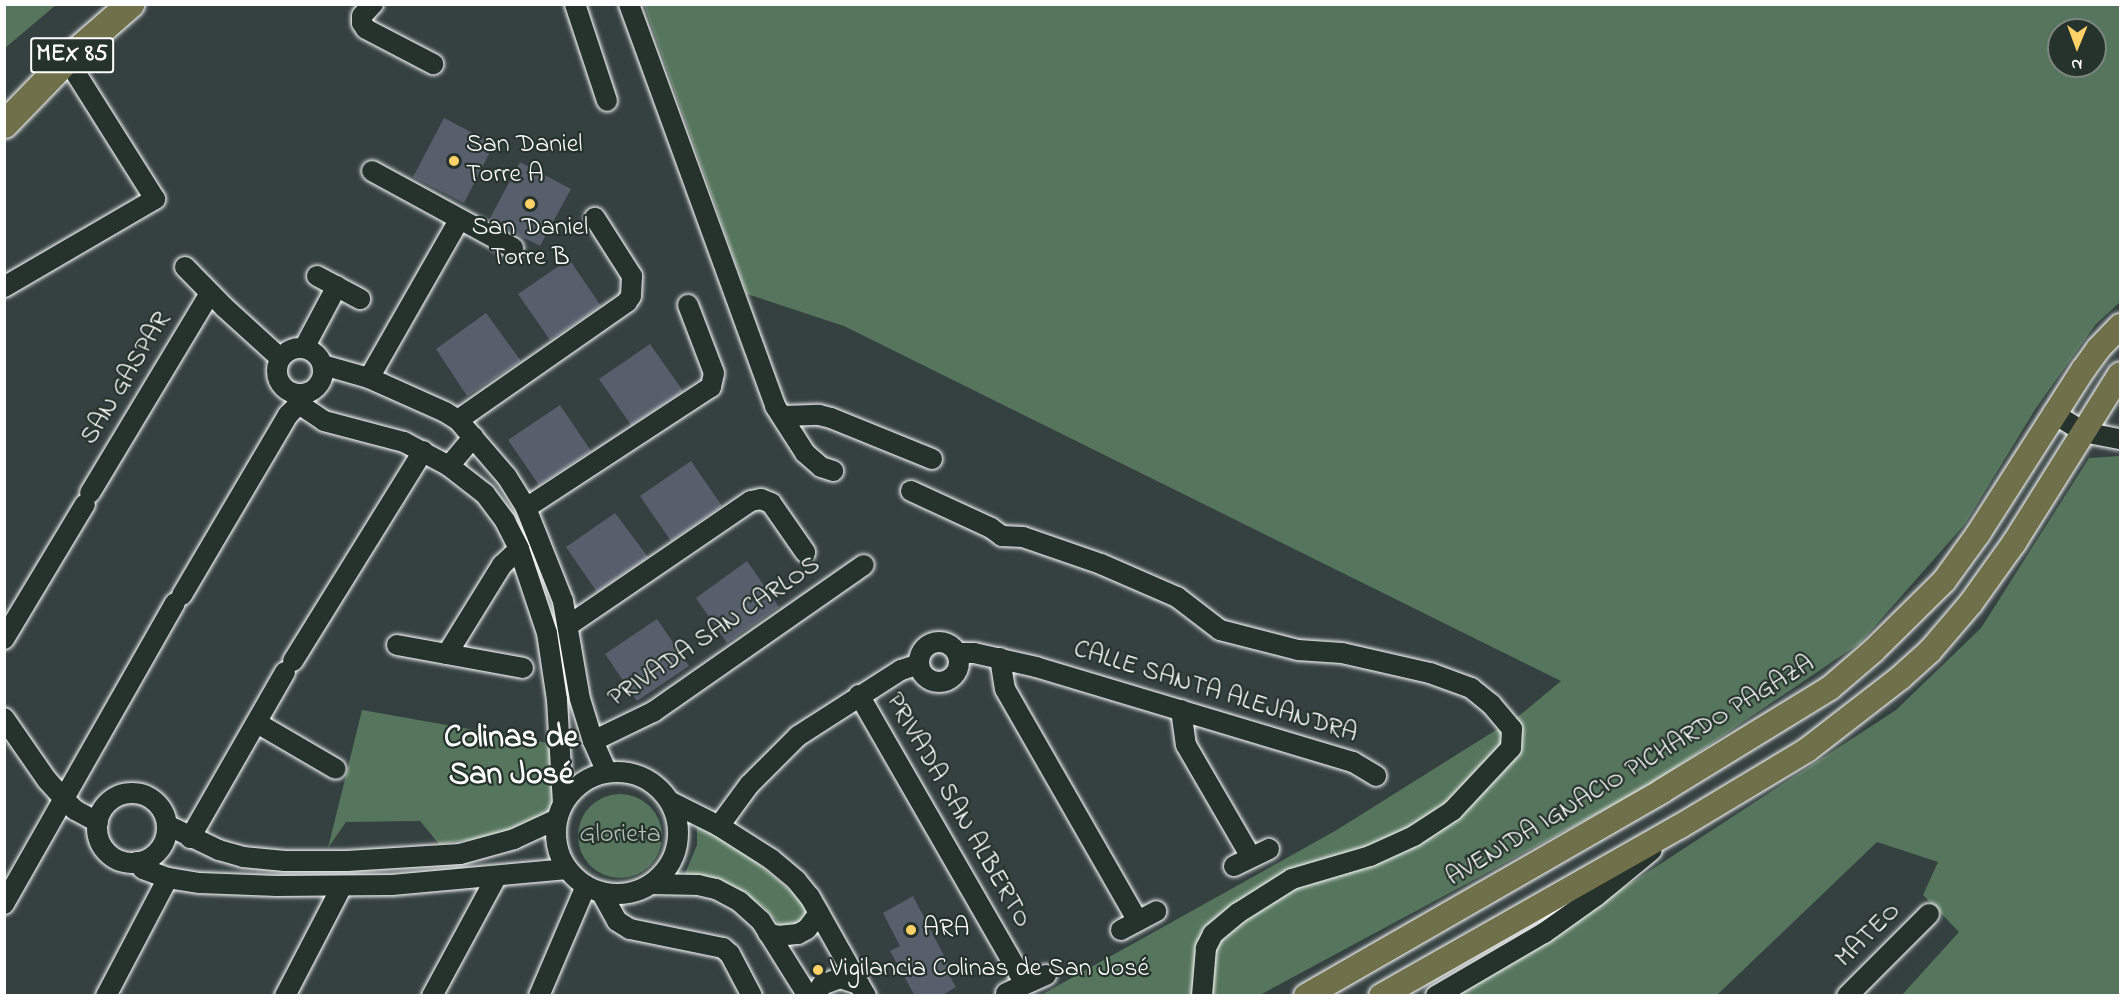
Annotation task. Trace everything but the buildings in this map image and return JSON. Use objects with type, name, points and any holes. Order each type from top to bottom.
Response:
[{"type":"highway","name":"MEX 85","points":[[4,124],[67,59],[130,4]]},
{"type":"main road","name":"AVENIDA IGNACIO PICHARDO PAGAZA","points":[[1306,996],[1662,791],[1830,688],[1895,631],[1944,580],[1978,534],[2053,413],[2098,349],[2121,326]]},
{"type":"main road","points":[[1381,996],[1679,827],[1807,750],[1865,706],[1930,651],[1971,603],[1996,569],[2121,374]]},
{"type":"street","points":[[373,4],[362,16],[362,23],[366,29],[433,64]]},
{"type":"street","points":[[575,4],[607,101]]},
{"type":"street","points":[[629,4],[776,406],[805,453],[821,467],[833,471]]},
{"type":"street","points":[[4,287],[155,199],[67,59]]},
{"type":"street","points":[[372,171],[513,248]]},
{"type":"street","points":[[458,420],[627,302],[631,296],[632,276],[595,218]]},
{"type":"street","points":[[369,378],[459,220]]},
{"type":"street","points":[[185,267],[280,358]]},
{"type":"street","points":[[317,276],[360,299]]},
{"type":"street","points":[[304,348],[337,286]]},
{"type":"street","name":"SAN GASPAR","points":[[4,639],[210,293]]},
{"type":"street","points":[[526,508],[711,387],[714,373],[688,305]]},
{"type":"street","points":[[4,904],[178,599],[288,415],[298,399],[311,392],[322,381],[323,365],[316,353],[304,348],[291,349],[280,358],[276,373],[283,387],[298,399],[324,421],[343,428],[404,442],[449,466],[485,494],[505,522],[519,549],[540,607],[554,677],[560,811],[556,839],[567,869],[594,889],[617,921],[630,929],[723,948],[730,954],[752,996]]},
{"type":"street","points":[[323,365],[369,378],[458,420],[492,457],[526,508],[559,590],[569,626],[576,674],[593,741],[607,772]]},
{"type":"street","points":[[2053,413],[2083,432],[2121,440]]},
{"type":"street","points":[[784,416],[819,415],[831,418],[932,459]]},
{"type":"street","points":[[449,466],[472,437]]},
{"type":"street","points":[[190,838],[289,666],[423,451]]},
{"type":"street","points":[[911,491],[991,528],[1002,536],[1023,537],[1089,560],[1177,597],[1220,630],[1298,650],[1342,653],[1453,681],[1483,696],[1512,729],[1511,748],[1452,811],[1414,836],[1370,856],[1292,879],[1238,913],[1213,934],[1206,948],[1202,996]]},
{"type":"street","points":[[569,626],[751,501],[761,499],[771,503],[805,552]]},
{"type":"street","points":[[447,654],[502,565],[519,549]]},
{"type":"street","name":"PRIVADA SAN CARLOS","points":[[593,741],[652,712],[864,565]]},
{"type":"street","points":[[930,644],[948,644],[957,653],[959,660],[956,673],[945,682],[925,677],[919,664],[921,652],[930,644]]},
{"type":"street","points":[[398,645],[523,668]]},
{"type":"street","name":"CALLE SANTA ALEJANDRA","points":[[957,653],[974,653],[1036,667],[1353,762],[1376,776]]},
{"type":"street","points":[[1000,658],[1005,688],[1130,925],[1156,910]]},
{"type":"street","points":[[719,826],[749,785],[798,736],[901,670],[919,664]]},
{"type":"street","points":[[554,677],[576,674]]},
{"type":"street","name":"PRIVADA SAN ALBERTO","points":[[859,695],[1025,984]]},
{"type":"street","points":[[1181,710],[1186,745],[1242,862],[1269,849]]},
{"type":"street","points":[[4,718],[63,798],[80,813],[98,822]]},
{"type":"street","points":[[257,723],[336,769]]},
{"type":"street","points":[[167,825],[219,850],[261,860],[393,860],[460,854],[490,847],[560,811],[581,782],[607,772],[626,771],[644,777],[659,787],[671,802],[678,819],[679,838],[675,855],[665,872],[651,884],[636,891],[618,894],[594,889]]},
{"type":"street","points":[[140,793],[159,805],[167,825],[166,838],[160,850],[150,858],[137,862],[128,862],[111,855],[99,841],[98,822],[108,802],[117,796],[140,793]]},
{"type":"street","points":[[671,802],[719,826],[771,859],[796,880],[805,889],[862,990]]},
{"type":"street","points":[[1436,996],[1544,933],[1629,870],[1679,827]]},
{"type":"street","points":[[137,862],[143,869],[168,878],[212,883],[342,886],[438,883],[567,869]]},
{"type":"street","points":[[432,996],[497,876]]},
{"type":"street","points":[[106,996],[168,878]]},
{"type":"street","points":[[651,884],[698,885],[716,889],[752,911],[808,996]]},
{"type":"street","points":[[285,996],[342,886]]},
{"type":"street","points":[[545,992],[594,889]]},
{"type":"street","points":[[768,933],[778,936],[798,934],[814,922],[819,913]]},
{"type":"street","name":"MATEO","points":[[1847,996],[1929,914]]},
{"type":"street","points":[[1006,993],[1046,975]]},
{"type":"street","points":[[816,996],[822,985],[831,980],[850,979],[862,990]]},
{"type":"green space","points":[[5,4],[56,4],[56,5],[5,48]]},
{"type":"green space","points":[[644,5],[2120,5],[2120,302],[2096,324],[2036,408],[1965,524],[1860,643],[1650,785],[1260,995],[1041,995],[1335,831],[1520,715],[1561,681],[844,326],[747,294]]},
{"type":"green space","points":[[2120,456],[2120,995],[1902,995],[1959,932],[1923,895],[1938,862],[1877,842],[1717,995],[1458,996],[1896,710],[1981,628],[2089,458]]},
{"type":"green space","points":[[362,710],[554,744],[555,798],[546,817],[500,836],[439,844],[420,821],[346,822],[328,848]]},
{"type":"green space","name":"Glorieta","points":[[620,794],[636,797],[650,806],[659,820],[662,836],[659,852],[650,866],[636,875],[620,878],[604,875],[590,866],[581,852],[578,836],[581,820],[590,806],[604,797]]},
{"type":"green space","points":[[697,824],[754,860],[804,902],[809,918],[785,931],[764,907],[739,890],[715,880],[684,876],[697,845]]},
{"type":"place","name":"San Daniel Torre A","points":[[454,161]]},
{"type":"place","name":"San Daniel Torre B","points":[[530,204]]},
{"type":"place","name":"ARA","points":[[911,930]]},
{"type":"place","name":"Vigilancia Colinas de San José","points":[[818,970]]},
{"type":"district","name":"Colinas de San José","points":[[511,758]]}]
